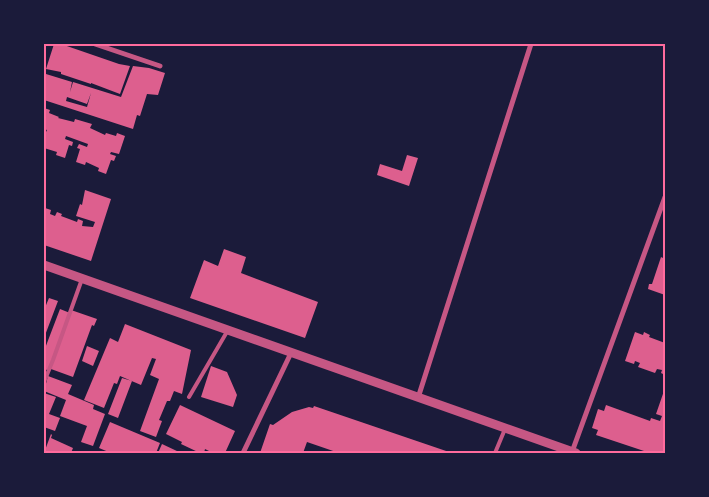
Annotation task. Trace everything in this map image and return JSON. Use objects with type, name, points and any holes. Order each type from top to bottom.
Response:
[{"type":"street","points":[[95,44],[160,66]]},
{"type":"street","points":[[418,398],[531,44]]},
{"type":"street","points":[[44,265],[574,453],[665,197]]},
{"type":"street","points":[[243,453],[291,353]]},
{"type":"lane","points":[[44,382],[54,360],[82,278]]},
{"type":"lane","points":[[188,397],[228,330]]},
{"type":"lane","points":[[495,453],[505,429]]},
{"type":"building","points":[[54,44],[61,44],[130,66],[120,94],[61,74],[61,72],[46,69]]},
{"type":"building","points":[[133,66],[165,73],[158,95],[147,94],[140,116],[137,115],[133,129],[44,100],[46,74],[72,82],[70,92],[73,82],[121,97]],"holes":[[[91,93],[87,107],[66,101],[67,97],[87,104]]]},
{"type":"building","points":[[44,108],[50,110],[49,113],[58,118],[74,122],[75,119],[92,124],[90,128],[105,135],[106,133],[116,136],[117,133],[125,136],[119,154],[111,152],[110,154],[116,156],[114,161],[111,160],[106,174],[98,171],[99,168],[86,162],[85,165],[76,162],[80,149],[77,148],[79,144],[87,147],[88,144],[66,136],[65,139],[73,142],[72,146],[69,145],[65,158],[56,155],[57,152],[44,148],[44,131],[46,132],[47,130],[44,129]]},
{"type":"building","points":[[407,155],[418,158],[409,186],[377,175],[380,164],[402,171]]},
{"type":"building","points":[[85,190],[111,199],[91,261],[44,245],[45,208],[51,210],[50,214],[55,216],[57,212],[62,214],[61,216],[77,222],[78,219],[83,221],[82,226],[93,227],[95,222],[76,216],[80,204],[82,205]]},
{"type":"building","points":[[224,249],[246,257],[241,273],[318,302],[305,338],[190,298],[204,260],[218,266]]},
{"type":"building","points":[[661,257],[665,259],[665,295],[648,289],[649,284],[652,284]]},
{"type":"building","points":[[49,298],[58,301],[44,338],[44,310]]},
{"type":"building","points":[[60,309],[70,313],[71,310],[97,319],[94,326],[92,325],[73,377],[51,369],[44,369],[44,351]]},
{"type":"building","points":[[125,324],[191,350],[182,394],[174,391],[170,401],[167,401],[159,420],[162,421],[156,437],[140,431],[159,379],[150,375],[156,359],[152,358],[141,385],[120,376],[117,384],[114,383],[104,408],[84,400],[110,338],[118,342]]},
{"type":"building","points":[[635,332],[643,335],[644,332],[650,335],[649,337],[665,343],[665,375],[661,373],[662,370],[657,369],[655,373],[638,367],[640,363],[635,361],[634,364],[625,361]]},
{"type":"building","points":[[87,346],[99,351],[93,366],[82,361]]},
{"type":"building","points":[[211,366],[227,372],[237,395],[233,407],[201,397]]},
{"type":"building","points":[[48,376],[72,385],[68,394],[94,405],[93,409],[105,414],[93,446],[81,442],[87,426],[60,416],[66,400],[44,391]]},
{"type":"building","points":[[122,378],[132,381],[118,418],[108,414]]},
{"type":"building","points":[[665,388],[665,453],[650,453],[596,435],[598,430],[592,428],[598,409],[604,411],[606,405],[650,421],[651,418],[660,421],[662,416],[656,414]]},
{"type":"building","points":[[44,393],[56,397],[49,414],[60,418],[55,431],[44,427]]},
{"type":"building","points":[[180,405],[235,431],[225,453],[208,453],[209,451],[205,449],[204,453],[200,453],[166,434]]},
{"type":"building","points":[[314,406],[452,453],[339,453],[307,442],[303,453],[260,453],[270,424],[273,425],[292,412],[309,407],[313,408]]},
{"type":"building","points":[[110,422],[160,443],[156,453],[111,453],[99,448]]},
{"type":"building","points":[[51,434],[51,438],[73,448],[71,453],[44,453]]},
{"type":"building","points":[[162,444],[179,452],[158,453]]}]
